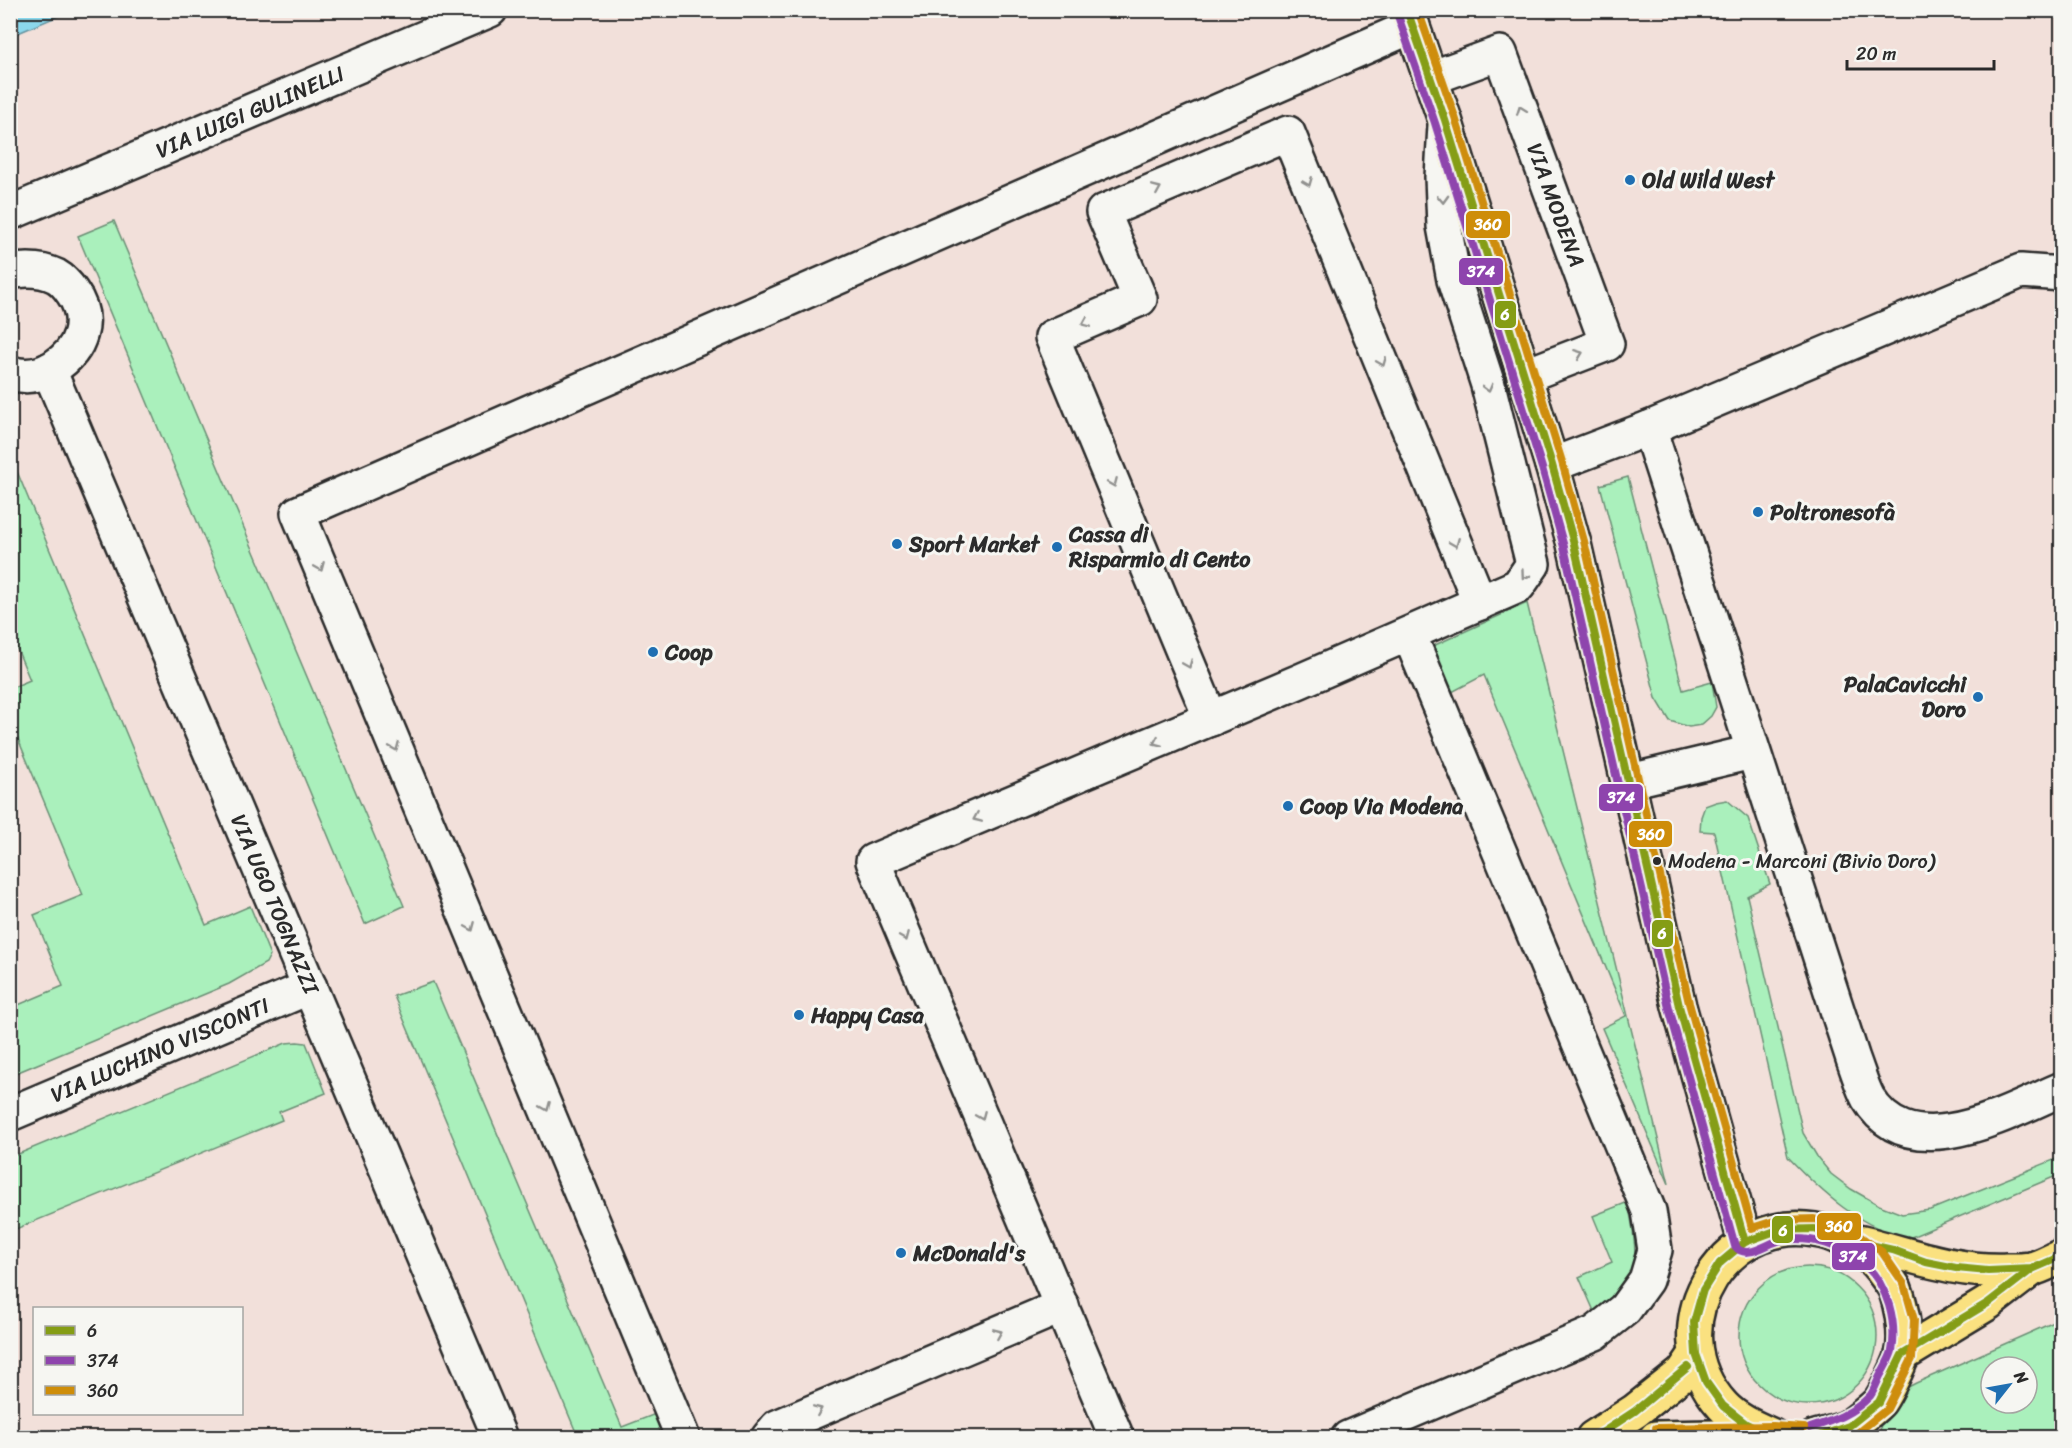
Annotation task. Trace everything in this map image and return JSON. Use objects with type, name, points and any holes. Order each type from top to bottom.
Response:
[{"type":"main road","points":[[1410,18],[1446,120],[1574,544],[1630,781],[1679,1006],[1745,1242]]},
{"type":"main road","points":[[1788,1436],[1746,1424],[1723,1406],[1706,1382],[1696,1354],[1694,1322],[1703,1290],[1720,1263],[1745,1242],[1779,1230],[1814,1229],[1848,1240],[1893,1250],[1926,1262],[1956,1268],[1988,1271],[2031,1269]]},
{"type":"main road","points":[[1813,1437],[1849,1426],[1879,1402],[1902,1355],[1904,1321],[1894,1288],[1875,1260],[1848,1240]]},
{"type":"main road","points":[[1902,1355],[1988,1303],[2031,1269],[2061,1256]]},
{"type":"main road","points":[[1593,1437],[1635,1411],[1683,1373],[1696,1354]]},
{"type":"main road","points":[[1656,1437],[1788,1436]]},
{"type":"street","name":"VIA LUIGI GULINELLI","points":[[10,213],[490,10]]},
{"type":"street","points":[[683,1437],[298,513],[1410,18]]},
{"type":"street","name":"VIA MODENA","points":[[1431,78],[1500,53],[1606,344],[1524,376]]},
{"type":"street","points":[[1117,1437],[873,861],[1211,719],[1518,586],[1533,564],[1488,385],[1454,280],[1444,226],[1442,177],[1446,120]]},
{"type":"street","points":[[1211,719],[1052,337],[1140,299],[1103,212],[1288,133],[1480,603]]},
{"type":"street","points":[[10,272],[27,269],[56,276],[66,284],[77,299],[82,315],[78,343],[68,358],[34,376],[10,372]]},
{"type":"street","points":[[1552,465],[1648,428],[2021,271],[2061,274]]},
{"type":"street","name":"VIA UGO TOGNAZZI","points":[[49,370],[500,1437]]},
{"type":"street","points":[[1648,428],[1853,1059],[1869,1099],[1887,1120],[1915,1132],[1952,1132],[1994,1118],[2061,1089]]},
{"type":"street","points":[[1348,1437],[1595,1333],[1625,1309],[1646,1280],[1655,1250],[1649,1211],[1421,629]]},
{"type":"street","points":[[1630,781],[1752,752]]},
{"type":"street","name":"VIA LUCHINO VISCONTI","points":[[10,1114],[310,987]]},
{"type":"street","points":[[768,1437],[777,1427],[1062,1306]]},
{"type":"green space","points":[[114,221],[404,906],[365,924],[78,236]]},
{"type":"green space","points":[[11,457],[206,925],[250,906],[270,955],[266,963],[229,984],[11,1075],[11,1008],[63,986],[34,915],[83,895],[18,739],[11,741],[11,688],[30,680],[11,634]]},
{"type":"green space","points":[[1628,477],[1683,690],[1712,682],[1716,707],[1711,716],[1701,725],[1689,727],[1670,721],[1656,698],[1600,485]]},
{"type":"green space","points":[[1527,603],[1669,1184],[1602,1028],[1626,1016],[1484,675],[1452,692],[1433,646]]},
{"type":"green space","points":[[1727,800],[1748,818],[1770,884],[1747,896],[1803,1133],[1831,1174],[1879,1205],[1902,1214],[1930,1210],[2061,1157],[2061,1174],[1909,1238],[1891,1233],[1858,1218],[1828,1196],[1788,1157],[1714,832],[1700,831],[1705,806]]},
{"type":"green space","points":[[433,982],[622,1427],[658,1413],[662,1437],[578,1437],[394,996]]},
{"type":"green space","points":[[286,1043],[306,1043],[326,1093],[279,1112],[282,1120],[11,1231],[11,1157]]},
{"type":"green space","points":[[1628,1202],[1633,1227],[1634,1267],[1624,1290],[1594,1311],[1579,1277],[1612,1262],[1593,1216]]},
{"type":"green space","points":[[1808,1267],[1835,1272],[1847,1278],[1857,1287],[1866,1297],[1872,1309],[1877,1336],[1872,1363],[1866,1375],[1857,1385],[1847,1394],[1835,1400],[1808,1405],[1781,1400],[1769,1394],[1759,1385],[1750,1375],[1744,1363],[1739,1336],[1744,1309],[1750,1297],[1759,1287],[1769,1278],[1781,1272]]},
{"type":"green space","points":[[2061,1319],[2061,1437],[1881,1437],[1879,1402],[1979,1355],[1979,1415],[2039,1415],[2039,1355],[1979,1355]]},
{"type":"water","points":[[11,10],[70,10],[70,11],[11,36]]},
{"type":"transit line","name":"6","points":[[1407,10],[1445,120],[1552,465],[1574,544],[1679,1006],[1745,1242]]},
{"type":"transit line","name":"360","points":[[1418,10],[1455,117],[1562,462],[1584,541],[1689,1003],[1752,1228],[1777,1220],[1814,1219],[1851,1230],[1882,1252],[1904,1284],[1914,1320],[1912,1359],[1887,1409],[1848,1438]]},
{"type":"transit line","name":"374","points":[[1397,13],[1435,123],[1542,468],[1564,547],[1669,1008],[1735,1246],[1745,1252],[1757,1250],[1781,1240],[1804,1239],[1837,1247],[1857,1259],[1874,1274],[1889,1306],[1893,1329],[1892,1351],[1871,1394],[1849,1412],[1810,1428]]},
{"type":"transit line","name":"6","points":[[1773,1436],[1746,1424],[1723,1406],[1706,1382],[1696,1354],[1694,1322],[1703,1290],[1720,1263],[1745,1242],[1778,1230],[1814,1229],[1848,1240],[1893,1250],[1926,1262],[1988,1271],[2032,1269],[2062,1256]]},
{"type":"transit line","name":"6","points":[[1814,1438],[1849,1426],[1879,1402],[1902,1355],[1988,1303],[2032,1269]]},
{"type":"transit line","name":"6","points":[[1594,1438],[1635,1411],[1688,1367]]},
{"type":"transit line","name":"360","points":[[1656,1428],[1773,1426],[1804,1428]]},
{"type":"transit line","name":"6","points":[[1688,1438],[1785,1436]]},
{"type":"place","name":"Old Wild West","points":[[1630,180]]},
{"type":"place","name":"Poltronesofà","points":[[1758,512]]},
{"type":"place","name":"Sport Market","points":[[897,544]]},
{"type":"place","name":"Cassa di Risparmio di Cento","points":[[1057,547]]},
{"type":"place","name":"Coop","points":[[653,652]]},
{"type":"place","name":"PalaCavicchi Doro","points":[[1978,697]]},
{"type":"place","name":"Coop Via Modena","points":[[1288,806]]},
{"type":"place","name":"Modena - Marconi (Bivio Doro)","points":[[1657,861]]},
{"type":"place","name":"Happy Casa","points":[[799,1015]]},
{"type":"place","name":"McDonald's","points":[[901,1253]]}]
